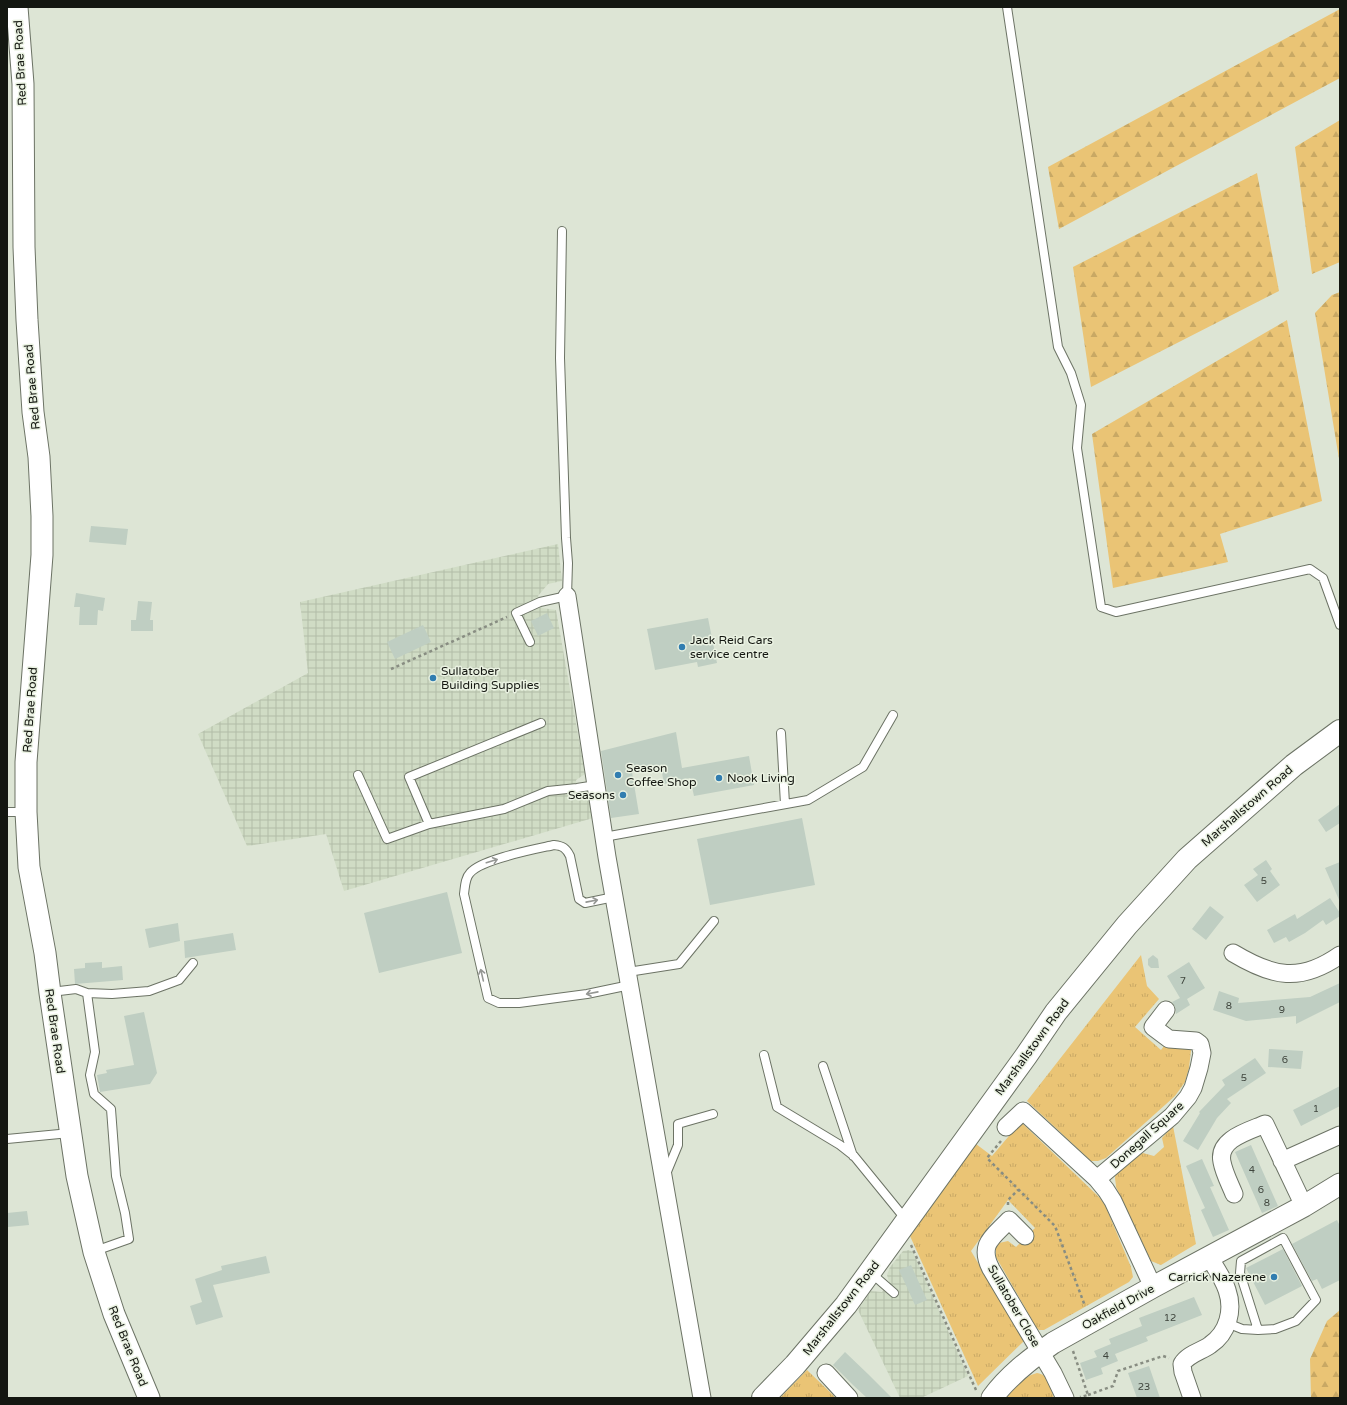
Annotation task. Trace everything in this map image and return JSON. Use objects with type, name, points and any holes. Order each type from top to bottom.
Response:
[{"type":"main road","name":"Marshallstown Road","points":[[763,1398],[795,1366],[846,1305],[1056,1012],[1127,925],[1187,859],[1294,765],[1339,735]]},
{"type":"street","name":"Red Brae Road","points":[[14,15],[23,84],[24,247],[27,320],[33,412],[39,458],[42,516],[42,556],[26,762],[17,812],[45,953],[77,1176],[94,1252],[114,1314],[149,1398]]},
{"type":"street","points":[[567,596],[614,897],[702,1398]]},
{"type":"street","points":[[1233,953],[1251,964],[1265,970],[1278,973],[1305,973],[1325,965],[1340,955]]},
{"type":"street","name":"Donegall Square","points":[[1097,1179],[1172,1116],[1188,1097],[1193,1088],[1202,1053],[1201,1046],[1196,1041],[1169,1039],[1153,1027],[1166,1010]]},
{"type":"street","points":[[1006,1128],[1023,1111],[1097,1179],[1113,1201],[1153,1287]]},
{"type":"street","points":[[1234,1194],[1222,1163],[1224,1147],[1230,1141],[1265,1124],[1304,1206]]},
{"type":"street","points":[[1282,1161],[1340,1135]]},
{"type":"street","name":"Oakfield Drive","points":[[984,1394],[1011,1376],[1040,1352],[1067,1335],[1304,1206],[1340,1184]]},
{"type":"street","name":"Sullatober Close","points":[[1024,1236],[1010,1220],[988,1242],[986,1254],[991,1269],[1040,1352]]},
{"type":"street","points":[[1192,1398],[1183,1372],[1182,1364],[1187,1358],[1209,1346],[1222,1334],[1227,1323],[1230,1308],[1227,1290],[1209,1257]]},
{"type":"street","points":[[1040,1352],[1053,1373],[1065,1398]]},
{"type":"street","points":[[826,1373],[849,1398]]},
{"type":"lane","points":[[1007,7],[1058,347],[1072,373],[1081,405],[1076,448],[1101,606],[1116,612],[1310,569],[1323,578],[1340,625]]},
{"type":"lane","points":[[530,642],[516,613],[540,602],[567,596],[568,563],[560,358],[562,231]]},
{"type":"lane","points":[[604,837],[808,800],[863,767],[893,715]]},
{"type":"lane","points":[[429,824],[409,777],[541,723]]},
{"type":"lane","points":[[781,733],[785,804]]},
{"type":"lane","points":[[358,775],[387,839],[429,824],[504,809],[548,791],[596,785]]},
{"type":"lane","points":[[614,897],[581,902],[579,899],[570,856],[566,849],[561,846],[554,845],[493,861],[480,865],[470,873],[464,894],[488,998],[499,1003],[518,1003],[587,994],[629,979],[679,964],[714,921]]},
{"type":"lane","points":[[50,993],[76,988],[87,993],[112,994],[149,991],[178,980],[193,963]]},
{"type":"lane","points":[[87,993],[95,1052],[90,1074],[94,1094],[111,1109],[116,1176],[125,1213],[129,1239],[94,1252]]},
{"type":"lane","points":[[764,1054],[777,1106],[840,1145],[854,1156],[905,1224]]},
{"type":"lane","points":[[823,1066],[854,1156]]},
{"type":"lane","points":[[664,1179],[678,1145],[678,1124],[713,1114]]},
{"type":"lane","points":[[7,1139],[70,1133]]},
{"type":"lane","points":[[1227,1323],[1242,1329],[1258,1330],[1275,1329],[1296,1321],[1316,1300],[1283,1238],[1241,1261],[1240,1273],[1258,1330]]},
{"type":"lane","points":[[870,1272],[894,1293]]},
{"type":"path","points":[[391,669],[516,613]]},
{"type":"path","points":[[1006,1128],[1008,1132],[988,1158],[1055,1226],[1091,1322]]},
{"type":"path","points":[[905,1224],[984,1394]]},
{"type":"path","points":[[1067,1335],[1088,1395]]},
{"type":"path","points":[[1078,1398],[1113,1386],[1118,1372],[1163,1356],[1182,1364]]},
{"type":"shaded area","points":[[558,544],[562,581],[548,584],[538,596],[542,608],[556,610],[585,774],[576,780],[577,788],[579,796],[590,801],[593,818],[344,891],[326,834],[247,846],[198,734],[308,673],[300,602]]},
{"type":"shaded area","points":[[909,1250],[913,1252],[968,1376],[921,1398],[900,1398],[858,1310],[871,1291],[882,1292],[889,1282],[887,1275],[890,1267],[903,1251]]},
{"type":"green space","points":[[1340,9],[1340,78],[1059,229],[1048,167]]},
{"type":"green space","points":[[1340,120],[1340,262],[1312,274],[1295,147]]},
{"type":"green space","points":[[1257,173],[1279,291],[1091,387],[1073,267]]},
{"type":"green space","points":[[1340,292],[1340,465],[1315,313],[1332,295]]},
{"type":"green space","points":[[1287,320],[1322,501],[1220,534],[1228,562],[1113,588],[1092,434]]},
{"type":"green space","points":[[1141,955],[1147,986],[1159,999],[1135,1027],[1161,1050],[1164,1046],[1189,1046],[1191,1050],[1189,1068],[1185,1082],[1175,1096],[1106,1158],[1098,1161],[1091,1161],[1027,1101]]},
{"type":"green space","points":[[1019,1124],[1023,1124],[1099,1197],[1105,1205],[1131,1267],[1133,1277],[1129,1282],[1044,1330],[1039,1330],[996,1257],[996,1248],[999,1243],[1008,1241],[1016,1247],[1035,1228],[1008,1200],[971,1251],[1024,1341],[978,1386],[910,1236],[976,1144],[992,1156]]},
{"type":"green space","points":[[1173,1126],[1196,1244],[1161,1265],[1151,1261],[1116,1187],[1115,1177],[1119,1169],[1143,1153],[1154,1156],[1164,1147],[1162,1138]]},
{"type":"green space","points":[[1340,1310],[1340,1398],[1311,1398],[1310,1359],[1327,1321]]},
{"type":"green space","points":[[807,1370],[833,1395],[835,1398],[780,1398]]},
{"type":"green space","points":[[1037,1373],[1045,1376],[1054,1398],[1006,1398],[1016,1386],[1028,1377]]},
{"type":"building","points":[[91,526],[128,529],[126,545],[89,542]]},
{"type":"building","points":[[76,593],[105,598],[103,611],[98,610],[97,625],[79,625],[80,607],[74,607]]},
{"type":"building","points":[[138,601],[152,602],[150,620],[153,620],[153,631],[131,631],[131,620],[136,620]]},
{"type":"building","points":[[547,613],[554,628],[538,636],[531,621]]},
{"type":"building","name":"Jack Reid Cars service centre","points":[[708,618],[717,663],[698,667],[697,662],[655,670],[647,629]]},
{"type":"building","points":[[423,625],[431,642],[395,659],[387,642]]},
{"type":"building","name":"Season Coffee Shop","points":[[676,732],[682,768],[749,756],[754,785],[694,796],[690,778],[664,784],[661,767],[632,772],[639,814],[611,818],[601,751]]},
{"type":"building","points":[[1340,804],[1340,823],[1326,832],[1318,820]]},
{"type":"building","points":[[802,818],[815,885],[710,905],[697,839]]},
{"type":"building","points":[[1266,860],[1272,869],[1270,871],[1280,885],[1257,902],[1244,885],[1258,875],[1253,869]]},
{"type":"building","points":[[1340,862],[1340,902],[1325,868]]},
{"type":"building","points":[[447,892],[462,953],[379,973],[364,913]]},
{"type":"building","points":[[1330,898],[1340,913],[1340,916],[1326,925],[1323,920],[1289,942],[1286,937],[1274,943],[1267,930],[1295,914],[1297,919]]},
{"type":"building","points":[[1210,906],[1224,917],[1206,940],[1192,929]]},
{"type":"building","points":[[178,923],[180,941],[149,948],[145,929]]},
{"type":"building","points":[[233,933],[236,950],[185,958],[184,941]]},
{"type":"building","points":[[1153,955],[1158,959],[1159,968],[1151,968],[1148,965],[1148,959]]},
{"type":"building","points":[[102,962],[102,968],[122,966],[123,980],[75,984],[74,969],[85,968],[85,963]]},
{"type":"building","points":[[1189,962],[1205,988],[1187,999],[1190,1005],[1176,1014],[1175,1007],[1172,1002],[1180,998],[1167,976]]},
{"type":"building","points":[[1340,983],[1340,1002],[1296,1024],[1296,1016],[1246,1021],[1213,1010],[1219,991],[1239,998],[1238,1003],[1310,997]]},
{"type":"building","points":[[144,1012],[157,1073],[150,1084],[100,1092],[97,1075],[107,1073],[106,1070],[134,1065],[124,1016]]},
{"type":"building","points":[[1269,1049],[1303,1051],[1301,1069],[1268,1067]]},
{"type":"building","points":[[1255,1058],[1266,1073],[1227,1099],[1231,1103],[1217,1118],[1198,1150],[1183,1141],[1200,1113],[1199,1112],[1225,1085],[1222,1080]]},
{"type":"building","points":[[1340,1086],[1340,1106],[1301,1126],[1293,1110]]},
{"type":"building","points":[[1251,1145],[1278,1206],[1262,1213],[1235,1152]]},
{"type":"building","points":[[1202,1159],[1214,1186],[1210,1187],[1229,1230],[1213,1237],[1201,1210],[1205,1208],[1186,1166]]},
{"type":"building","points":[[27,1211],[29,1225],[8,1227],[7,1213]]},
{"type":"building","points":[[1337,1220],[1340,1226],[1340,1280],[1322,1289],[1317,1279],[1312,1281],[1292,1244]]},
{"type":"building","name":"Carrick Nazerene","points":[[1283,1249],[1302,1286],[1265,1305],[1246,1268]]},
{"type":"building","points":[[266,1256],[270,1273],[213,1285],[223,1317],[196,1325],[190,1306],[202,1302],[195,1279],[222,1270],[221,1266]]},
{"type":"building","points":[[911,1265],[927,1300],[915,1305],[899,1270]]},
{"type":"building","points":[[1194,1297],[1202,1315],[1146,1337],[1148,1341],[1115,1354],[1118,1361],[1101,1368],[1103,1374],[1086,1380],[1080,1363],[1097,1357],[1094,1351],[1111,1344],[1109,1339],[1142,1326],[1139,1318]]},
{"type":"building","points":[[845,1352],[892,1398],[867,1398],[853,1385],[833,1365]]},
{"type":"building","points":[[1149,1366],[1160,1398],[1137,1398],[1128,1373]]},
{"type":"place","name":"Jack Reid Cars service centre","points":[[682,647]]},
{"type":"place","name":"Sullatober Building Supplies","points":[[433,678]]},
{"type":"place","name":"Season Coffee Shop","points":[[618,775]]},
{"type":"place","name":"Nook Living","points":[[719,778]]},
{"type":"place","name":"Seasons","points":[[623,795]]},
{"type":"place","name":"Carrick Nazerene","points":[[1274,1277]]}]
